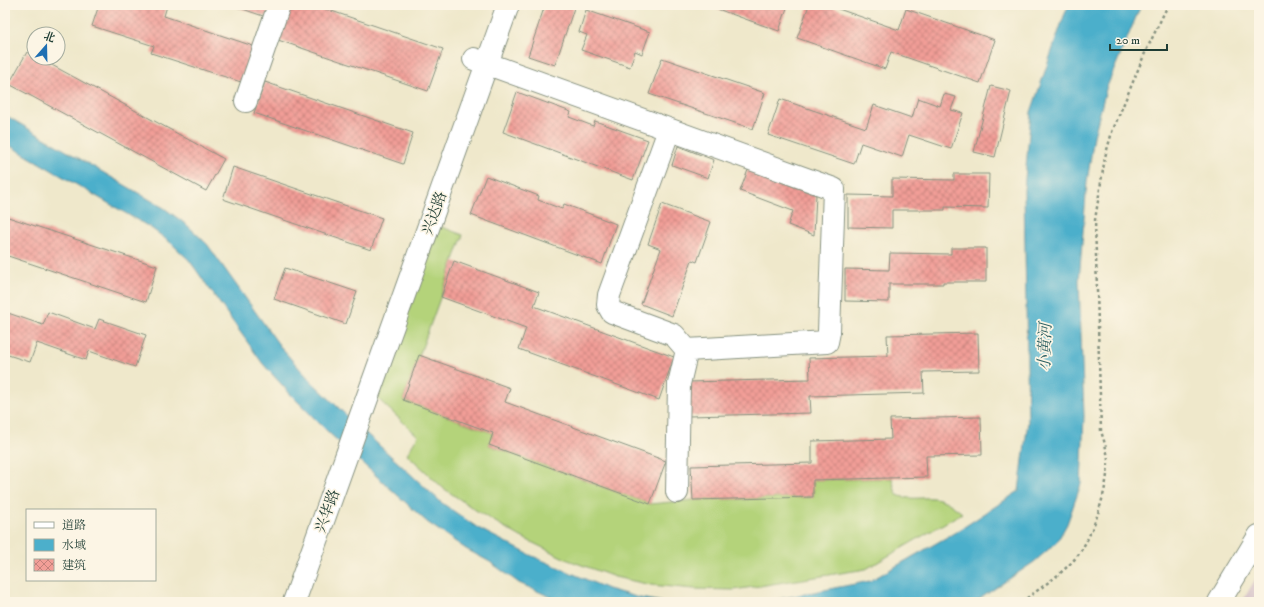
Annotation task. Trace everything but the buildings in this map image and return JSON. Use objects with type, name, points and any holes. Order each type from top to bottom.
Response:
[{"type":"street","points":[[246,101],[279,5]]},
{"type":"street","name":"兴达路","points":[[359,421],[481,61],[508,5]]},
{"type":"street","points":[[481,61],[834,189],[829,332],[827,342],[686,350]]},
{"type":"street","points":[[669,130],[609,295],[608,305],[612,312],[674,335],[686,350]]},
{"type":"street","points":[[677,492],[678,384],[686,350]]},
{"type":"street","name":"兴华路","points":[[294,602],[359,421]]},
{"type":"street","points":[[1219,602],[1259,536]]},
{"type":"path","points":[[1022,602],[1062,572],[1077,555],[1087,541],[1102,500],[1108,462],[1101,431],[1096,220],[1100,188],[1105,156],[1112,132],[1168,5]]},
{"type":"shaded area","points":[[1259,573],[1259,602],[1242,602]]},
{"type":"green space","points":[[439,226],[463,235],[403,400],[493,433],[489,445],[650,504],[693,500],[813,497],[813,480],[892,478],[896,494],[900,496],[942,500],[949,503],[962,513],[866,569],[734,590],[695,589],[651,585],[615,577],[568,560],[521,537],[480,513],[443,488],[407,454],[418,436],[377,398]]},
{"type":"water","name":"小黄河","points":[[1069,5],[1141,5],[1106,89],[1094,136],[1087,182],[1079,281],[1084,416],[1081,484],[1067,524],[1057,542],[1034,562],[975,602],[763,602],[870,581],[961,529],[1019,491],[1028,421],[1024,190],[1031,112]]},
{"type":"water","points":[[5,115],[164,208],[187,225],[207,244],[282,349],[310,380],[442,503],[478,528],[530,555],[608,589],[640,598],[662,602],[562,602],[519,583],[490,562],[466,549],[427,522],[327,431],[292,396],[263,364],[189,260],[171,243],[151,228],[5,143]]}]
